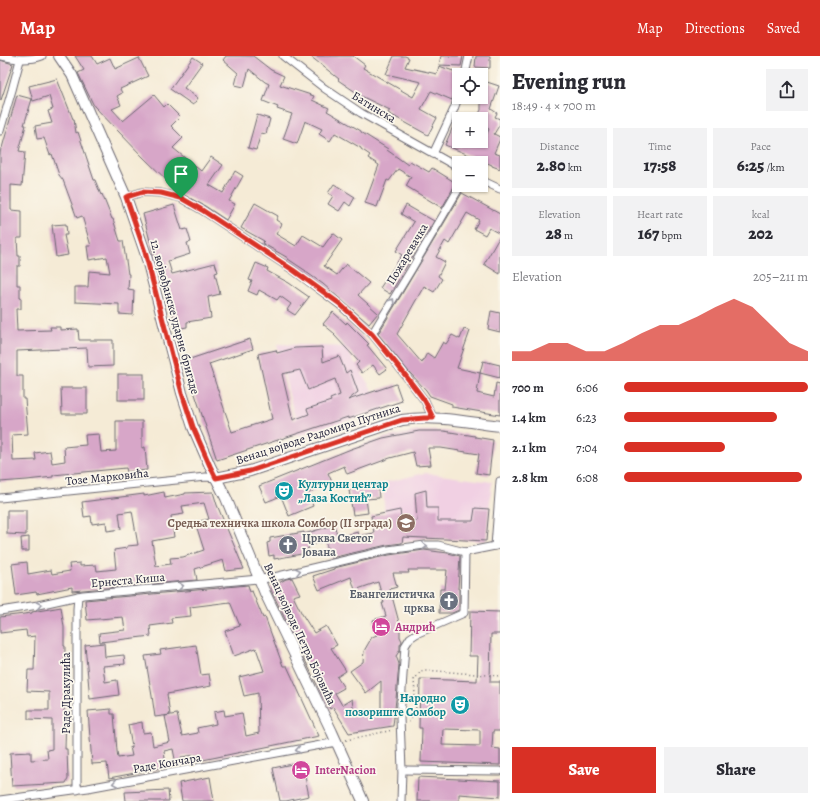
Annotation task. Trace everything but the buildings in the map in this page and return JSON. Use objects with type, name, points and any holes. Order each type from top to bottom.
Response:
[{"type":"main road","name":"12. војвођанске ударне бригаде","points":[[59,56],[72,74],[126,197],[145,252],[182,393],[193,427],[216,478]]},
{"type":"main road","name":"Венац војводе Радомира Путника","points":[[216,478],[250,471],[402,420],[433,418],[500,426]]},
{"type":"main road","name":"Венац војводе Петра Бојовића","points":[[216,478],[226,498],[265,593],[337,742],[363,801]]},
{"type":"street","points":[[2,56],[20,60],[42,56]]},
{"type":"street","name":"Батинска","points":[[283,56],[324,88],[361,113],[452,164]]},
{"type":"street","points":[[466,68],[469,56]]},
{"type":"street","points":[[0,131],[20,60]]},
{"type":"street","points":[[433,154],[456,104]]},
{"type":"street","points":[[488,183],[500,189]]},
{"type":"street","points":[[126,197],[142,192],[161,193],[181,198],[202,210],[293,270],[340,304],[372,334],[425,401],[433,418]]},
{"type":"street","name":"Пожаревачка","points":[[372,334],[457,192]]},
{"type":"street","name":"Тозе Марковића","points":[[0,498],[206,477],[216,478]]},
{"type":"street","points":[[401,801],[402,770],[400,718],[405,646],[410,638],[416,634],[464,613],[465,552],[497,545],[500,481]]},
{"type":"street","name":"Ернеста Киша","points":[[0,611],[38,605],[78,596],[270,578],[388,550],[425,545],[438,545],[465,552]]},
{"type":"street","name":"Раде Дракулића","points":[[77,790],[78,596]]},
{"type":"street","name":"Раде Кончара","points":[[0,800],[77,790],[337,742]]},
{"type":"street","points":[[402,770],[500,771]]},
{"type":"path","points":[[425,670],[500,676]]},
{"type":"shaded area","points":[[277,344],[345,347],[385,410],[299,436]]},
{"type":"shaded area","points":[[425,473],[492,482],[486,541],[427,538],[386,545],[383,483]]},
{"type":"place","name":"Културни центар „Лаза Костић”","points":[[284,491]]},
{"type":"place","name":"Средња техничка школа Сомбор (II зграда)","points":[[406,523]]},
{"type":"place","name":"Црква Светог Јована","points":[[288,545]]},
{"type":"place","name":"Евангелистичка црква","points":[[449,601]]},
{"type":"place","name":"Андрић","points":[[381,627]]},
{"type":"place","name":"Народно позориште Сомбор","points":[[460,705]]},
{"type":"place","name":"InterNacion","points":[[301,770]]},
{"type":"route","points":[[142,192],[161,193],[181,198],[202,210],[293,270],[340,304],[372,334],[399,367],[425,401],[433,418],[413,418],[402,420],[250,471],[216,478],[193,427],[182,393],[145,252],[126,197],[142,192]]}]
